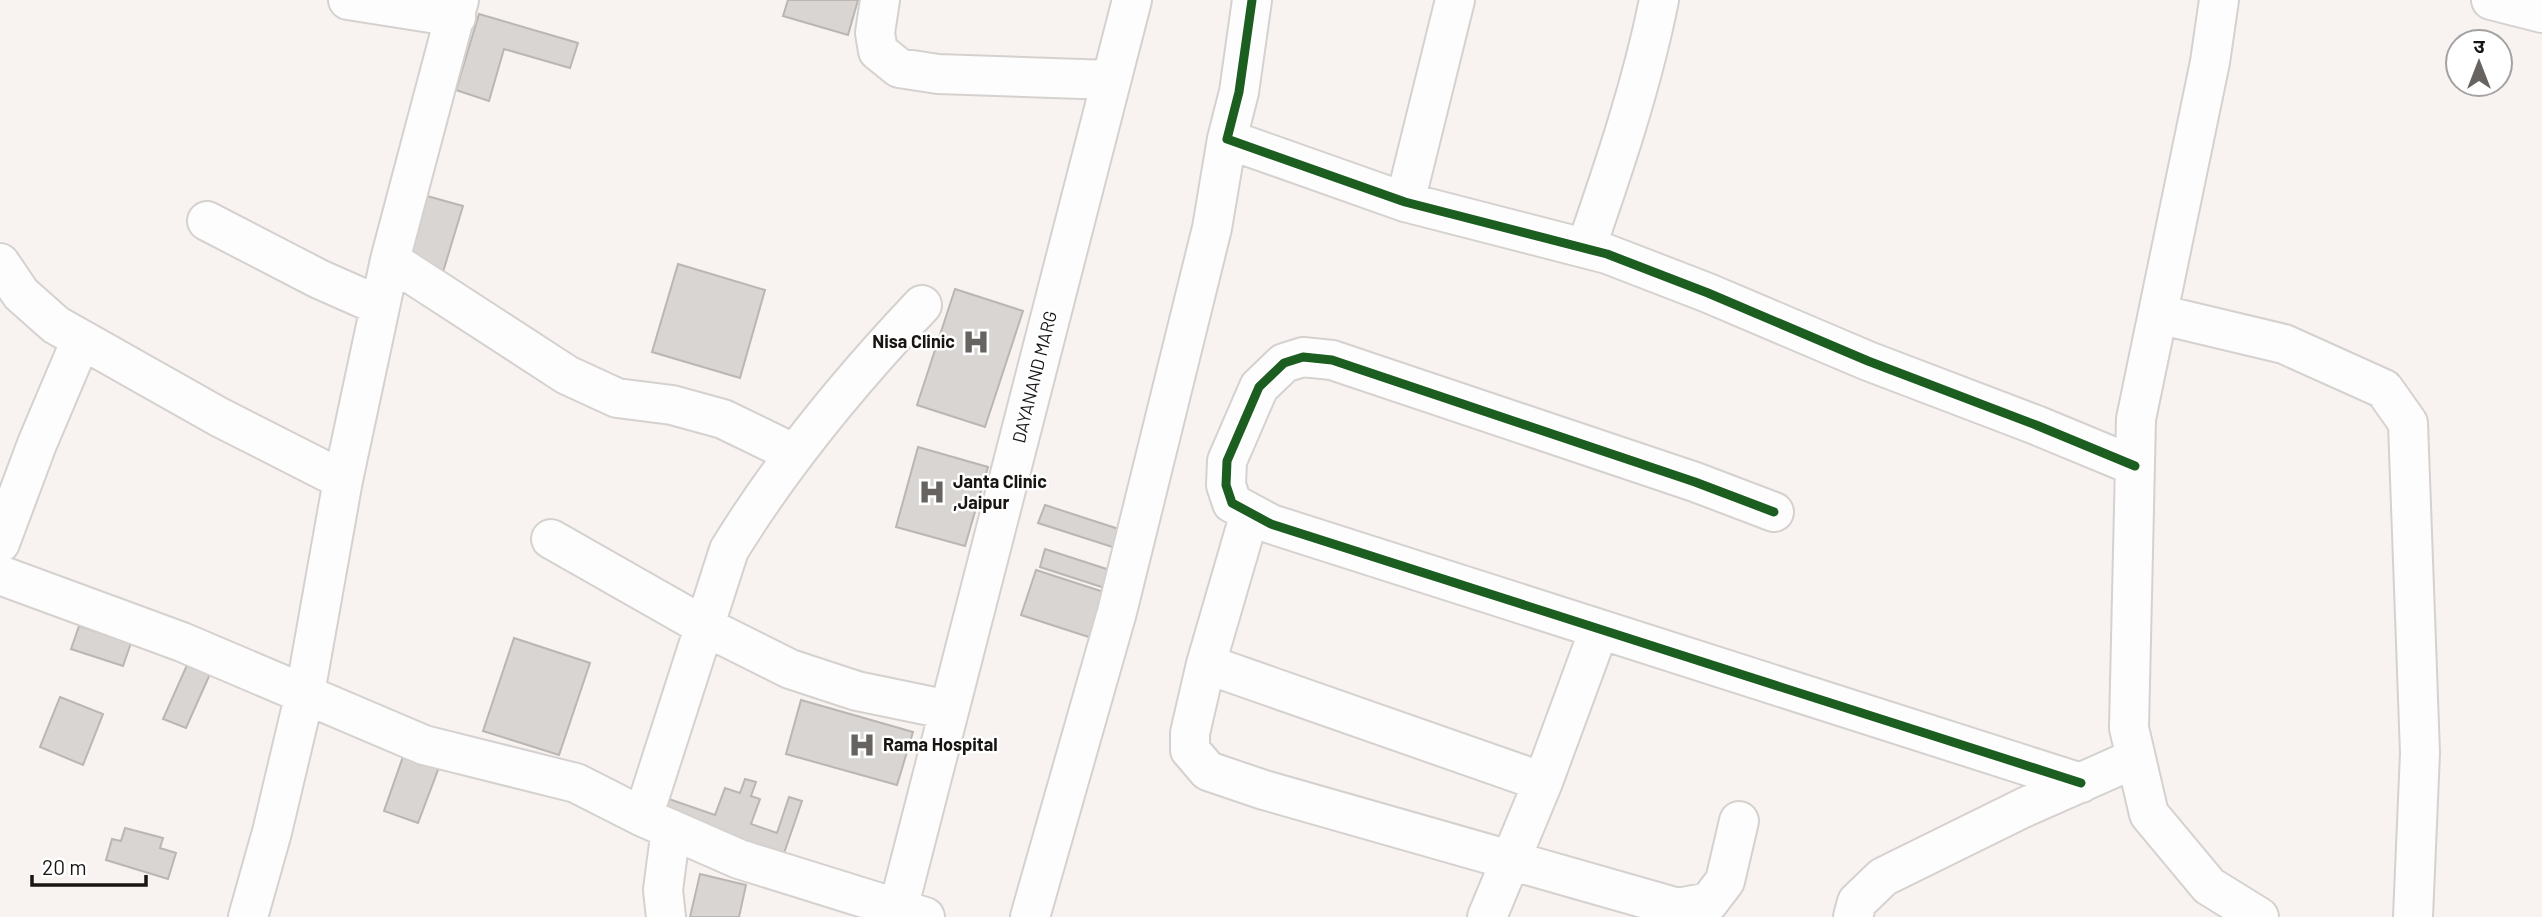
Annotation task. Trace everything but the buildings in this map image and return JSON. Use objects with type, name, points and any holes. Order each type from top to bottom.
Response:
[{"type":"street","points":[[248,917],[272,832],[305,693],[343,480],[390,260],[458,8],[348,0]]},
{"type":"street","points":[[880,0],[875,33],[878,51],[899,68],[938,74],[1111,80]]},
{"type":"street","name":"DAYANAND MARG","points":[[906,915],[949,710],[1132,0]]},
{"type":"street","points":[[1030,917],[1117,612],[1212,228],[1227,139],[1239,92],[1252,0]]},
{"type":"street","points":[[1405,202],[1455,0]]},
{"type":"street","points":[[1586,248],[1619,153],[1650,48],[1659,0]]},
{"type":"street","points":[[2220,0],[2210,62],[2136,419],[2129,727],[2149,814],[2209,886],[2250,915]]},
{"type":"street","points":[[2491,0],[2542,13]]},
{"type":"street","points":[[1227,139],[1405,202],[1607,254],[2135,466]]},
{"type":"street","points":[[207,221],[319,279],[380,306]]},
{"type":"street","points":[[390,260],[567,375],[617,398],[672,405],[723,419],[795,454]]},
{"type":"street","points":[[0,264],[21,294],[56,325],[219,417],[343,480]]},
{"type":"street","points":[[666,917],[657,823],[704,626],[729,550],[749,517],[795,454],[891,337],[922,304]]},
{"type":"street","points":[[2158,314],[2284,344],[2384,390],[2409,424],[2420,753],[2413,917]]},
{"type":"street","points":[[0,543],[37,444],[81,340]]},
{"type":"street","points":[[1774,512],[1695,482],[1332,360],[1303,357],[1284,363],[1259,387],[1227,461],[1226,485],[1232,503],[1271,524],[2081,783]]},
{"type":"street","points":[[1250,513],[1206,664],[1190,733],[1190,750],[1208,771],[1264,790],[1678,908],[1709,902],[1725,881],[1739,821]]},
{"type":"street","points":[[551,539],[704,626],[790,669],[857,691],[949,710]]},
{"type":"street","points":[[0,575],[182,642],[425,744],[576,783],[739,859],[906,915]]},
{"type":"street","points":[[1488,917],[1543,782],[1599,630]]},
{"type":"street","points":[[1206,664],[1543,782]]},
{"type":"street","points":[[1853,917],[1857,902],[1882,877],[2023,808],[2136,758]]},
{"type":"cycle path","points":[[1252,0],[1239,92],[1227,139],[1405,202],[1607,254],[2135,466]]},
{"type":"cycle path","points":[[1774,512],[1695,482],[1332,360],[1303,357],[1284,363],[1259,387],[1227,461],[1226,485],[1232,503],[1271,524],[2081,783]]},
{"type":"place","name":"Nisa Clinic","points":[[976,342]]},
{"type":"place","name":"Janta Clinic ,Jaipur","points":[[932,492]]},
{"type":"place","name":"Rama Hospital","points":[[862,745]]}]
